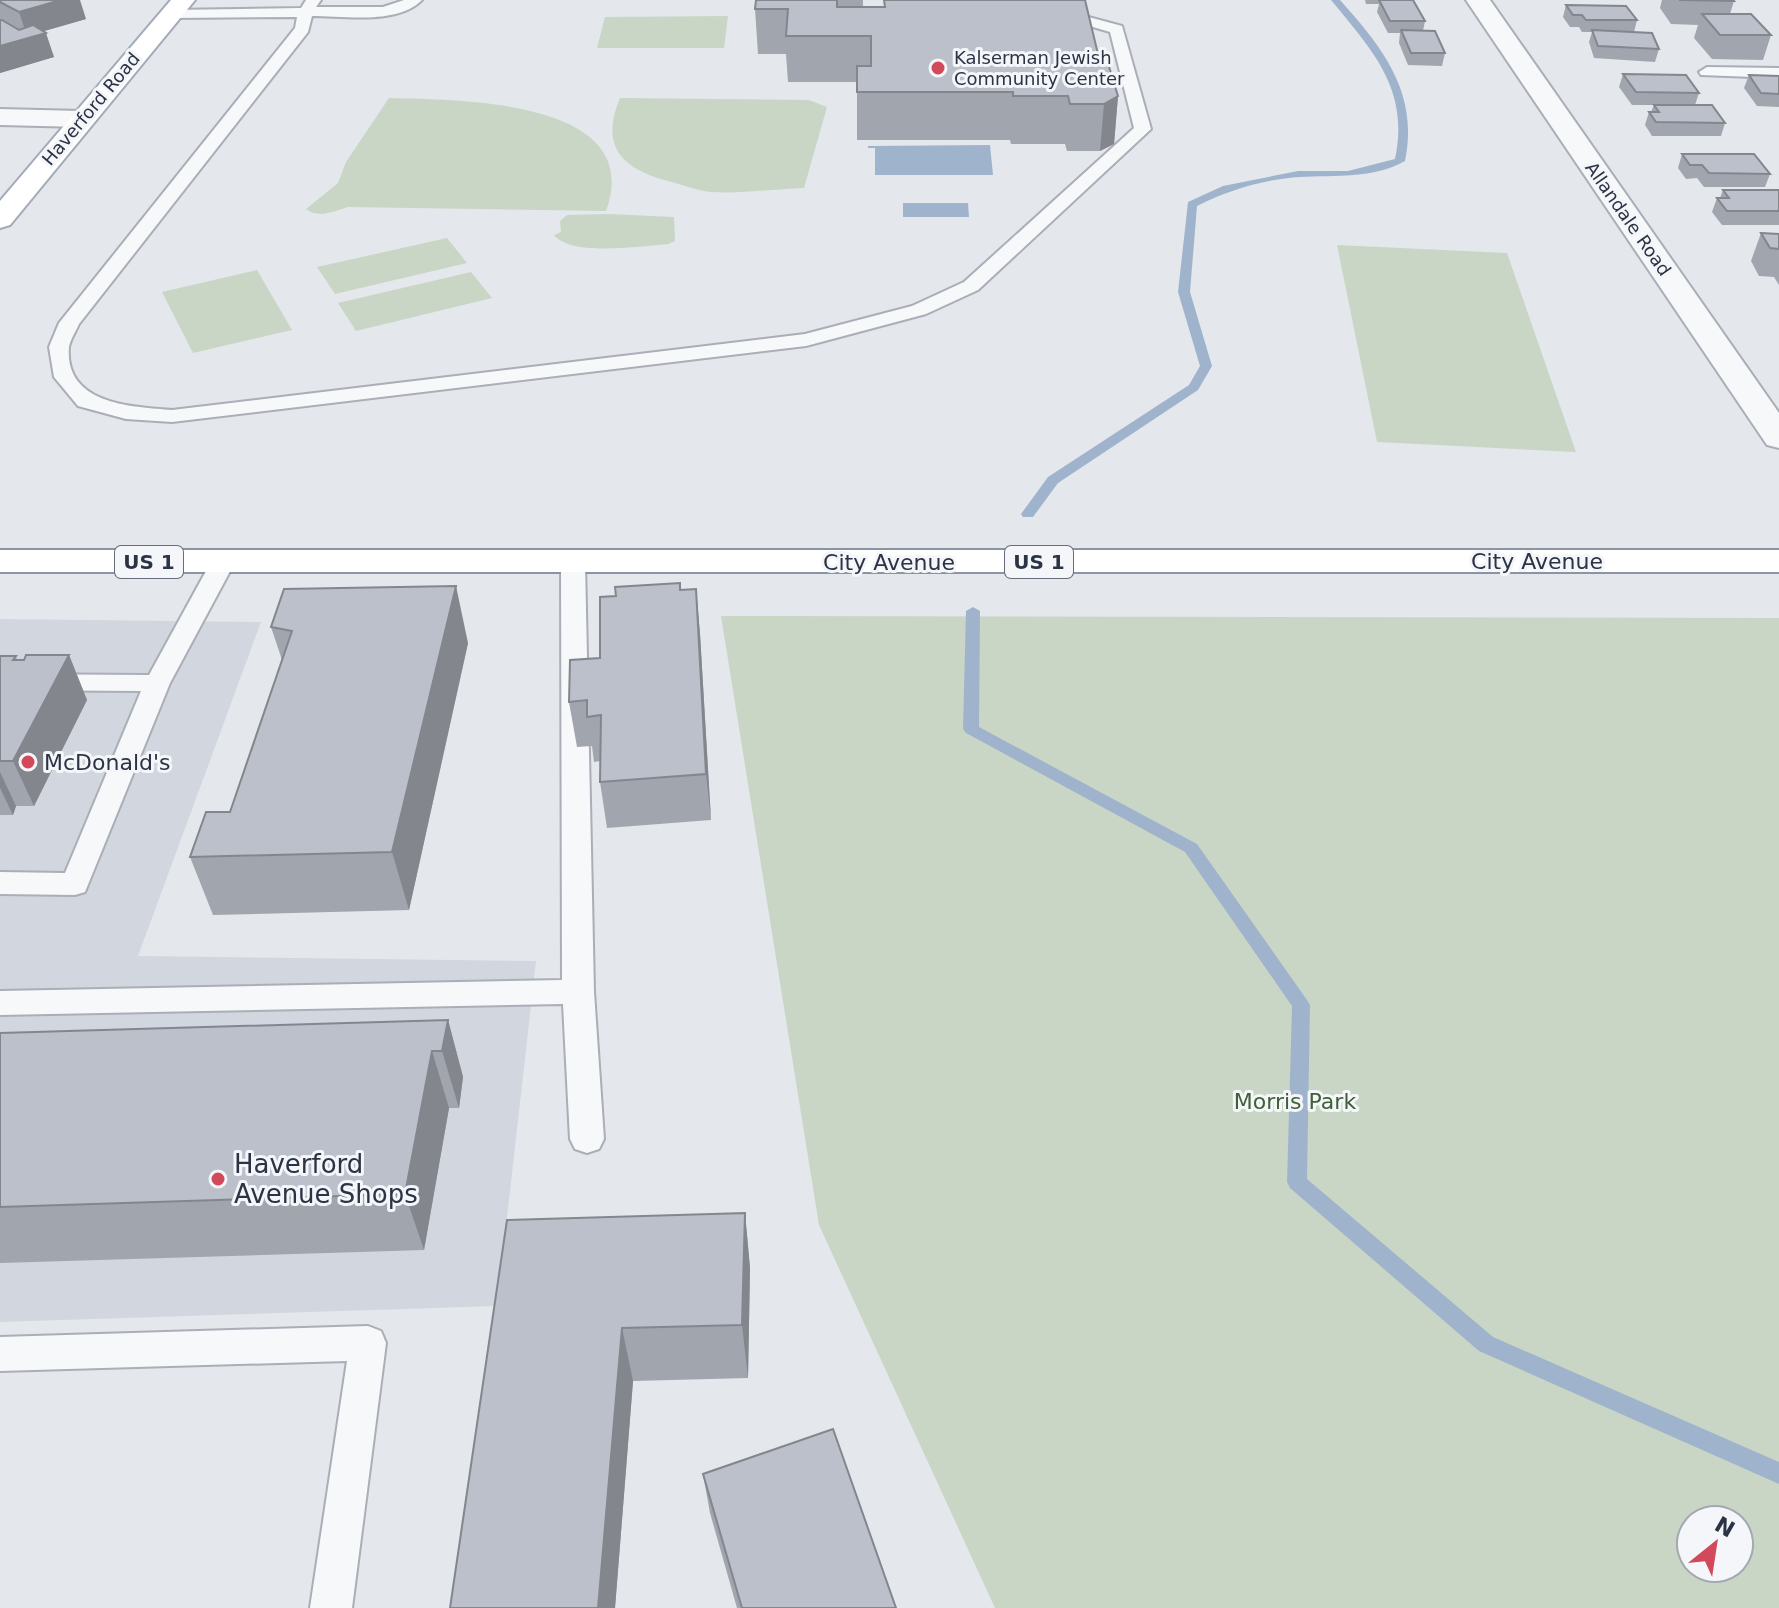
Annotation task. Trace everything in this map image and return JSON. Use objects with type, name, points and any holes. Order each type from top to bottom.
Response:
[{"type":"main road","name":"Haverford Road","points":[[0,219],[177,7]]},
{"type":"main road","name":"City Avenue","points":[[0,561],[1779,561]]},
{"type":"street","name":"Allandale Road","points":[[1478,0],[1779,438]]},
{"type":"street","points":[[0,117],[81,119]]},
{"type":"lane","points":[[177,7],[309,6],[383,11],[401,8],[415,0]]},
{"type":"lane","points":[[309,6],[303,29],[69,323],[59,347],[64,377],[86,401],[126,413],[172,416],[269,406],[806,340],[919,310],[971,286],[1143,129],[1117,29],[1070,16],[1010,10]]},
{"type":"lane","points":[[1707,72],[1779,73]]},
{"type":"lane","points":[[0,883],[75,884],[157,683],[223,562]]},
{"type":"lane","points":[[573,562],[578,992],[587,1139]]},
{"type":"lane","points":[[0,682],[157,683]]},
{"type":"lane","points":[[0,1003],[578,992]]},
{"type":"lane","points":[[0,1354],[368,1343],[331,1608]]},
{"type":"shaded area","points":[[0,619],[261,622],[138,956],[536,961],[497,1306],[0,1322]]},
{"type":"green space","points":[[728,16],[724,48],[597,48],[605,17]]},
{"type":"green space","points":[[389,98],[498,105],[538,113],[573,126],[599,146],[611,174],[606,211],[348,207],[321,214],[306,209],[338,183],[346,162]]},
{"type":"green space","points":[[620,98],[809,100],[827,107],[804,188],[711,192],[643,172],[621,156],[612,132]]},
{"type":"green space","points":[[567,215],[674,217],[675,241],[641,247],[591,248],[563,242],[554,235],[561,232],[560,221]]},
{"type":"green space","points":[[447,238],[467,263],[335,294],[317,267]]},
{"type":"green space","points":[[1337,245],[1507,253],[1576,452],[1377,442]]},
{"type":"green space","points":[[257,270],[292,330],[193,353],[162,292]]},
{"type":"green space","points":[[471,272],[492,298],[356,331],[338,303]]},
{"type":"green space","name":"Morris Park","points":[[721,616],[1779,618],[1779,1608],[995,1608],[819,1225]]},
{"type":"water","points":[[990,145],[993,175],[875,175],[875,148],[868,148],[868,146]]},
{"type":"water","points":[[903,203],[968,203],[969,217],[903,217]]},
{"type":"building","points":[[0,0],[61,0],[19,12]]},
{"type":"building","points":[[756,0],[837,0],[837,7],[885,7],[884,0],[1085,0],[1098,54],[1079,55],[1106,57],[1118,96],[1104,104],[1070,104],[1068,96],[1013,96],[1013,92],[857,92],[857,66],[871,66],[871,36],[786,36],[788,9],[755,9]]},
{"type":"building","points":[[1379,0],[1413,0],[1425,21],[1390,21]]},
{"type":"building","points":[[1566,5],[1626,6],[1637,20],[1586,20],[1582,15],[1573,15]]},
{"type":"building","points":[[1702,14],[1751,14],[1771,35],[1720,35]]},
{"type":"building","points":[[0,20],[19,30],[33,25],[46,33],[0,46]]},
{"type":"building","points":[[1401,30],[1435,31],[1445,53],[1411,53]]},
{"type":"building","points":[[1592,30],[1652,33],[1659,49],[1598,46]]},
{"type":"building","points":[[1623,74],[1686,75],[1699,93],[1636,92]]},
{"type":"building","points":[[1749,75],[1779,76],[1779,94],[1761,93]]},
{"type":"building","points":[[1654,105],[1712,105],[1725,123],[1656,122],[1649,112],[1659,112]]},
{"type":"building","points":[[1682,154],[1754,154],[1770,174],[1709,173],[1702,165],[1690,165]]},
{"type":"building","points":[[1723,190],[1779,190],[1779,211],[1727,211],[1717,198],[1729,198]]},
{"type":"building","points":[[1761,233],[1779,234],[1779,249],[1770,248]]},
{"type":"building","points":[[680,583],[680,590],[696,589],[706,774],[600,782],[601,715],[587,717],[587,700],[569,702],[570,660],[600,658],[600,597],[616,596],[615,587]]},
{"type":"building","points":[[456,586],[392,852],[190,857],[206,812],[230,812],[292,631],[271,627],[284,589]]},
{"type":"building","points":[[26,655],[69,655],[13,761],[0,761],[0,656],[16,656],[13,660],[24,660]]},
{"type":"building","name":"Haverford Avenue Shops","points":[[448,1020],[442,1051],[432,1051],[405,1194],[0,1207],[0,1033]]},
{"type":"building","points":[[745,1213],[742,1325],[622,1328],[598,1608],[450,1608],[507,1220]]},
{"type":"building","points":[[833,1429],[896,1608],[742,1608],[703,1474]]},
{"type":"waterway","points":[[1028,514],[1053,480],[1194,387],[1206,366],[1184,292],[1192,204],[1223,189],[1298,174],[1348,174],[1400,161],[1405,138],[1399,94],[1378,53],[1335,0]]},
{"type":"waterway","points":[[973,611],[971,729],[1191,848],[1301,1005],[1297,1182],[1486,1344],[1779,1473]]},
{"type":"place","name":"Kalserman Jewish Community Center","points":[[938,68]]},
{"type":"place","name":"McDonald's","points":[[28,762]]},
{"type":"place","name":"Haverford Avenue Shops","points":[[218,1179]]}]
